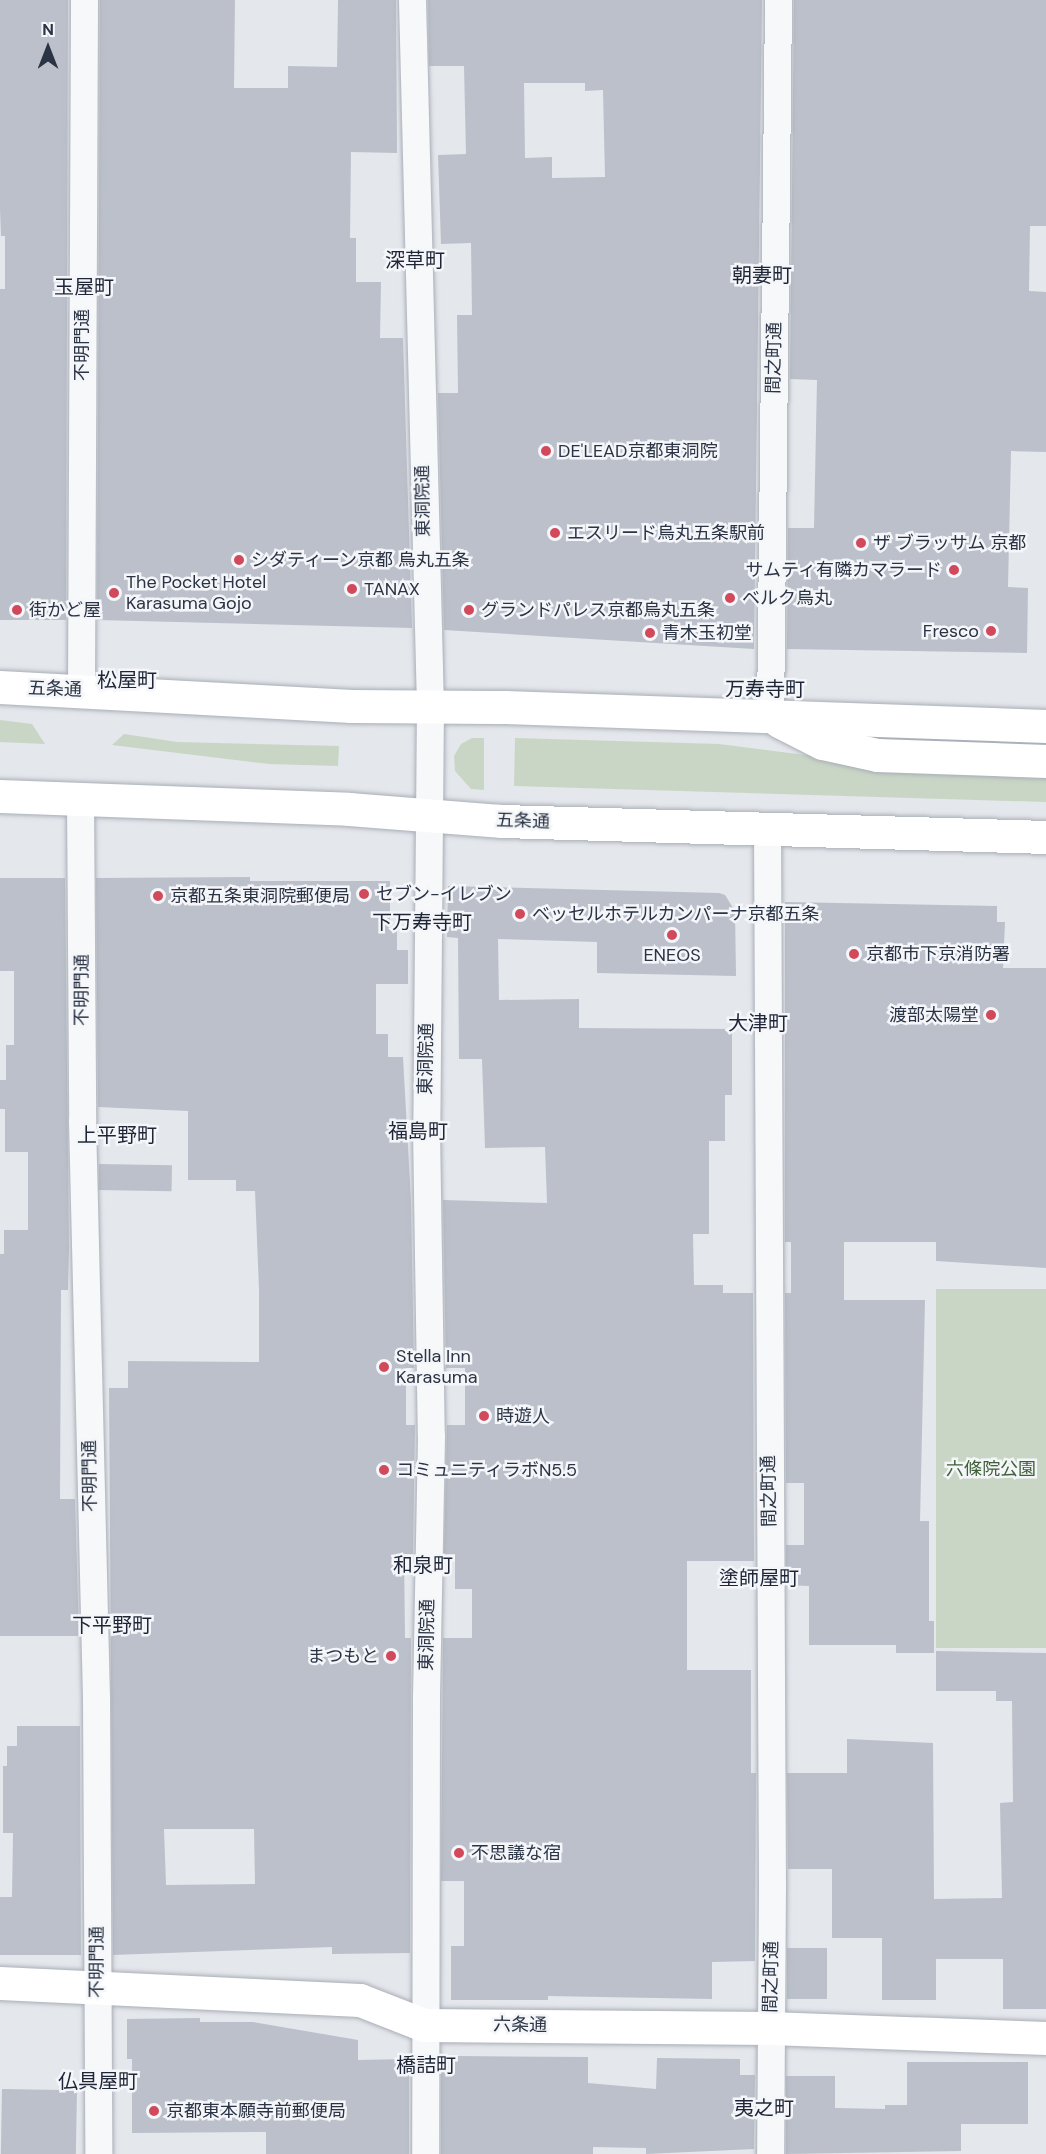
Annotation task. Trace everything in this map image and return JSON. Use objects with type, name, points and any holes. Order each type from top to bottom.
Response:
[{"type":"main road","name":"五条通","points":[[0,687],[351,706],[430,705],[1046,726]]},
{"type":"main road","points":[[770,717],[822,743],[877,755],[1046,761]]},
{"type":"main road","name":"五条通","points":[[0,796],[349,809],[430,816],[1046,837]]},
{"type":"main road","name":"六条通","points":[[0,1983],[98,1985],[360,2000],[424,2025],[770,2028],[1046,2038]]},
{"type":"street","name":"不明門通","points":[[81,690],[84,0]]},
{"type":"street","name":"東洞院通","points":[[412,0],[430,705],[426,1141],[431,1436],[424,2025],[425,2154]]},
{"type":"street","name":"間之町通","points":[[770,717],[778,0]]},
{"type":"street","name":"不明門通","points":[[80,798],[98,1985],[98,2154]]},
{"type":"street","name":"間之町通","points":[[767,828],[770,2154]]},
{"type":"green space","points":[[0,720],[32,724],[45,744],[0,742]]},
{"type":"green space","points":[[124,734],[177,742],[339,746],[338,766],[269,764],[112,745]]},
{"type":"green space","points":[[472,738],[484,738],[484,790],[471,789],[455,771],[454,756],[461,744]]},
{"type":"green space","points":[[515,738],[719,744],[876,764],[1046,771],[1046,802],[514,786]]},
{"type":"green space","name":"六條院公園","points":[[936,1289],[1046,1289],[1046,1648],[936,1648]]},
{"type":"building","points":[[0,0],[68,0],[66,620],[0,620],[0,289],[5,289],[5,236],[1,236],[0,209]]},
{"type":"building","points":[[100,0],[235,0],[234,88],[288,88],[288,66],[337,67],[338,0],[396,0],[397,153],[351,152],[350,238],[356,238],[356,282],[381,282],[380,338],[403,338],[412,628],[97,620]]},
{"type":"building","points":[[428,0],[762,0],[754,649],[444,630],[438,393],[458,393],[457,315],[472,315],[471,243],[441,244],[438,155],[466,154],[464,66],[429,66]],"holes":[[[524,83],[585,83],[585,91],[603,90],[605,177],[552,178],[552,157],[525,158]]]},
{"type":"building","points":[[794,0],[1046,0],[1046,226],[1030,226],[1029,291],[1046,292],[1046,452],[1011,451],[1008,587],[1028,588],[1027,653],[787,649],[788,528],[814,528],[817,380],[790,379]]},
{"type":"building","points":[[250,877],[250,881],[390,881],[390,927],[397,927],[397,950],[408,950],[408,984],[376,984],[376,1034],[388,1034],[388,1057],[403,1057],[411,1201],[414,1368],[406,1368],[406,1425],[415,1425],[413,1554],[404,1554],[405,1638],[411,1638],[410,1953],[332,1954],[332,1947],[113,1955],[109,1388],[128,1388],[128,1361],[259,1362],[259,1289],[255,1191],[236,1191],[236,1180],[188,1180],[188,1111],[98,1107],[96,878]],"holes":[[[164,1829],[254,1829],[255,1884],[166,1885]]]},
{"type":"building","points":[[0,878],[65,878],[69,1250],[68,1290],[61,1290],[60,1499],[75,1499],[79,1636],[0,1636],[0,1254],[4,1254],[4,1230],[28,1230],[28,1152],[5,1152],[5,1109],[0,1109],[0,1080],[6,1080],[6,1045],[14,1045],[14,971],[0,971]]},
{"type":"building","points":[[448,886],[719,893],[725,895],[735,911],[736,976],[597,973],[597,942],[498,939],[499,1000],[579,999],[579,1028],[732,1029],[732,1095],[725,1095],[725,1141],[709,1141],[709,1234],[693,1234],[694,1285],[723,1285],[723,1293],[753,1293],[754,1561],[687,1561],[687,1670],[751,1670],[751,1773],[756,1773],[755,1961],[712,1962],[712,1999],[548,1996],[548,2000],[451,2000],[451,1946],[464,1946],[464,1881],[441,1881],[443,1638],[472,1638],[472,1589],[455,1589],[455,1554],[444,1554],[447,1425],[465,1425],[465,1368],[446,1368],[443,1200],[547,1203],[545,1147],[485,1148],[482,1059],[459,1059],[458,938],[447,937]]},
{"type":"building","points":[[785,902],[997,906],[997,922],[1005,922],[1003,968],[1046,968],[1046,1268],[936,1261],[936,1242],[844,1242],[844,1300],[925,1300],[920,1521],[929,1521],[929,1621],[934,1621],[934,1653],[896,1653],[896,1645],[809,1645],[809,1586],[786,1585],[786,1545],[804,1545],[804,1483],[786,1483],[785,1293],[791,1293],[791,1242],[785,1242]]},
{"type":"building","points":[[99,1164],[172,1165],[172,1191],[99,1190]]},
{"type":"building","points":[[936,1651],[1046,1653],[1046,2009],[1003,2009],[1003,1959],[936,1959],[936,2000],[882,2000],[882,1938],[832,1938],[832,1869],[788,1869],[787,1773],[847,1773],[847,1739],[933,1743],[934,1899],[1002,1898],[1000,1803],[1013,1802],[1012,1701],[996,1701],[996,1691],[936,1691]]},
{"type":"building","points":[[17,1726],[80,1726],[81,1955],[0,1955],[0,1897],[12,1897],[13,1833],[3,1833],[3,1766],[7,1766],[7,1746],[17,1746]]},
{"type":"building","points":[[787,1948],[827,1948],[827,1999],[787,1999]]},
{"type":"building","points":[[200,2018],[200,2022],[253,2022],[358,2040],[358,2060],[409,2059],[409,2154],[266,2154],[266,2132],[132,2133],[132,2059],[127,2059],[127,2019]]},
{"type":"building","points":[[455,2056],[588,2057],[588,2083],[656,2089],[657,2058],[740,2059],[740,2075],[755,2075],[754,2149],[646,2154],[646,2148],[593,2147],[593,2154],[441,2154],[441,2058]]},
{"type":"building","points":[[907,2062],[1028,2062],[1028,2124],[961,2124],[961,2151],[786,2154],[786,2076],[835,2076],[835,2108],[885,2109],[885,2105],[907,2105]]},
{"type":"building","points":[[2,2089],[77,2090],[76,2154],[1,2154]]},
{"type":"place","name":"DE'LEAD京都東洞院","points":[[546,451]]},
{"type":"place","name":"エスリード烏丸五条駅前","points":[[555,533]]},
{"type":"place","name":"ザ ブラッサム 京都","points":[[861,543]]},
{"type":"place","name":"シダティーン京都 烏丸五条","points":[[239,560]]},
{"type":"place","name":"サムティ有隣カマラード","points":[[954,570]]},
{"type":"place","name":"TANAX","points":[[352,589]]},
{"type":"place","name":"The Pocket Hotel Karasuma Gojo","points":[[114,593]]},
{"type":"place","name":"ベルク烏丸","points":[[730,598]]},
{"type":"place","name":"街かど屋","points":[[17,610]]},
{"type":"place","name":"グランドパレス京都烏丸五条","points":[[469,610]]},
{"type":"place","name":"Fresco","points":[[991,631]]},
{"type":"place","name":"青木玉初堂","points":[[650,633]]},
{"type":"place","name":"セブン-イレブン","points":[[364,894]]},
{"type":"place","name":"京都五条東洞院郵便局","points":[[158,896]]},
{"type":"place","name":"ベッセルホテルカンパーナ京都五条","points":[[520,914]]},
{"type":"place","name":"ENEOS","points":[[672,935]]},
{"type":"place","name":"京都市下京消防署","points":[[854,954]]},
{"type":"place","name":"渡部太陽堂","points":[[991,1015]]},
{"type":"place","name":"Stella Inn Karasuma","points":[[384,1367]]},
{"type":"place","name":"時遊人","points":[[484,1416]]},
{"type":"place","name":"コミュニティラボN5.5","points":[[384,1470]]},
{"type":"place","name":"まつもと","points":[[391,1656]]},
{"type":"place","name":"不思議な宿","points":[[459,1853]]},
{"type":"place","name":"京都東本願寺前郵便局","points":[[154,2111]]},
{"type":"district","name":"深草町","points":[[415,260]]},
{"type":"district","name":"朝妻町","points":[[762,275]]},
{"type":"district","name":"玉屋町","points":[[84,287]]},
{"type":"district","name":"松屋町","points":[[127,680]]},
{"type":"district","name":"万寿寺町","points":[[765,689]]},
{"type":"district","name":"下万寿寺町","points":[[422,922]]},
{"type":"district","name":"大津町","points":[[758,1023]]},
{"type":"district","name":"福島町","points":[[418,1131]]},
{"type":"district","name":"上平野町","points":[[117,1135]]},
{"type":"district","name":"和泉町","points":[[423,1565]]},
{"type":"district","name":"塗師屋町","points":[[759,1578]]},
{"type":"district","name":"下平野町","points":[[112,1625]]},
{"type":"district","name":"橋詰町","points":[[426,2065]]},
{"type":"district","name":"仏具屋町","points":[[98,2081]]},
{"type":"district","name":"夷之町","points":[[764,2108]]}]
